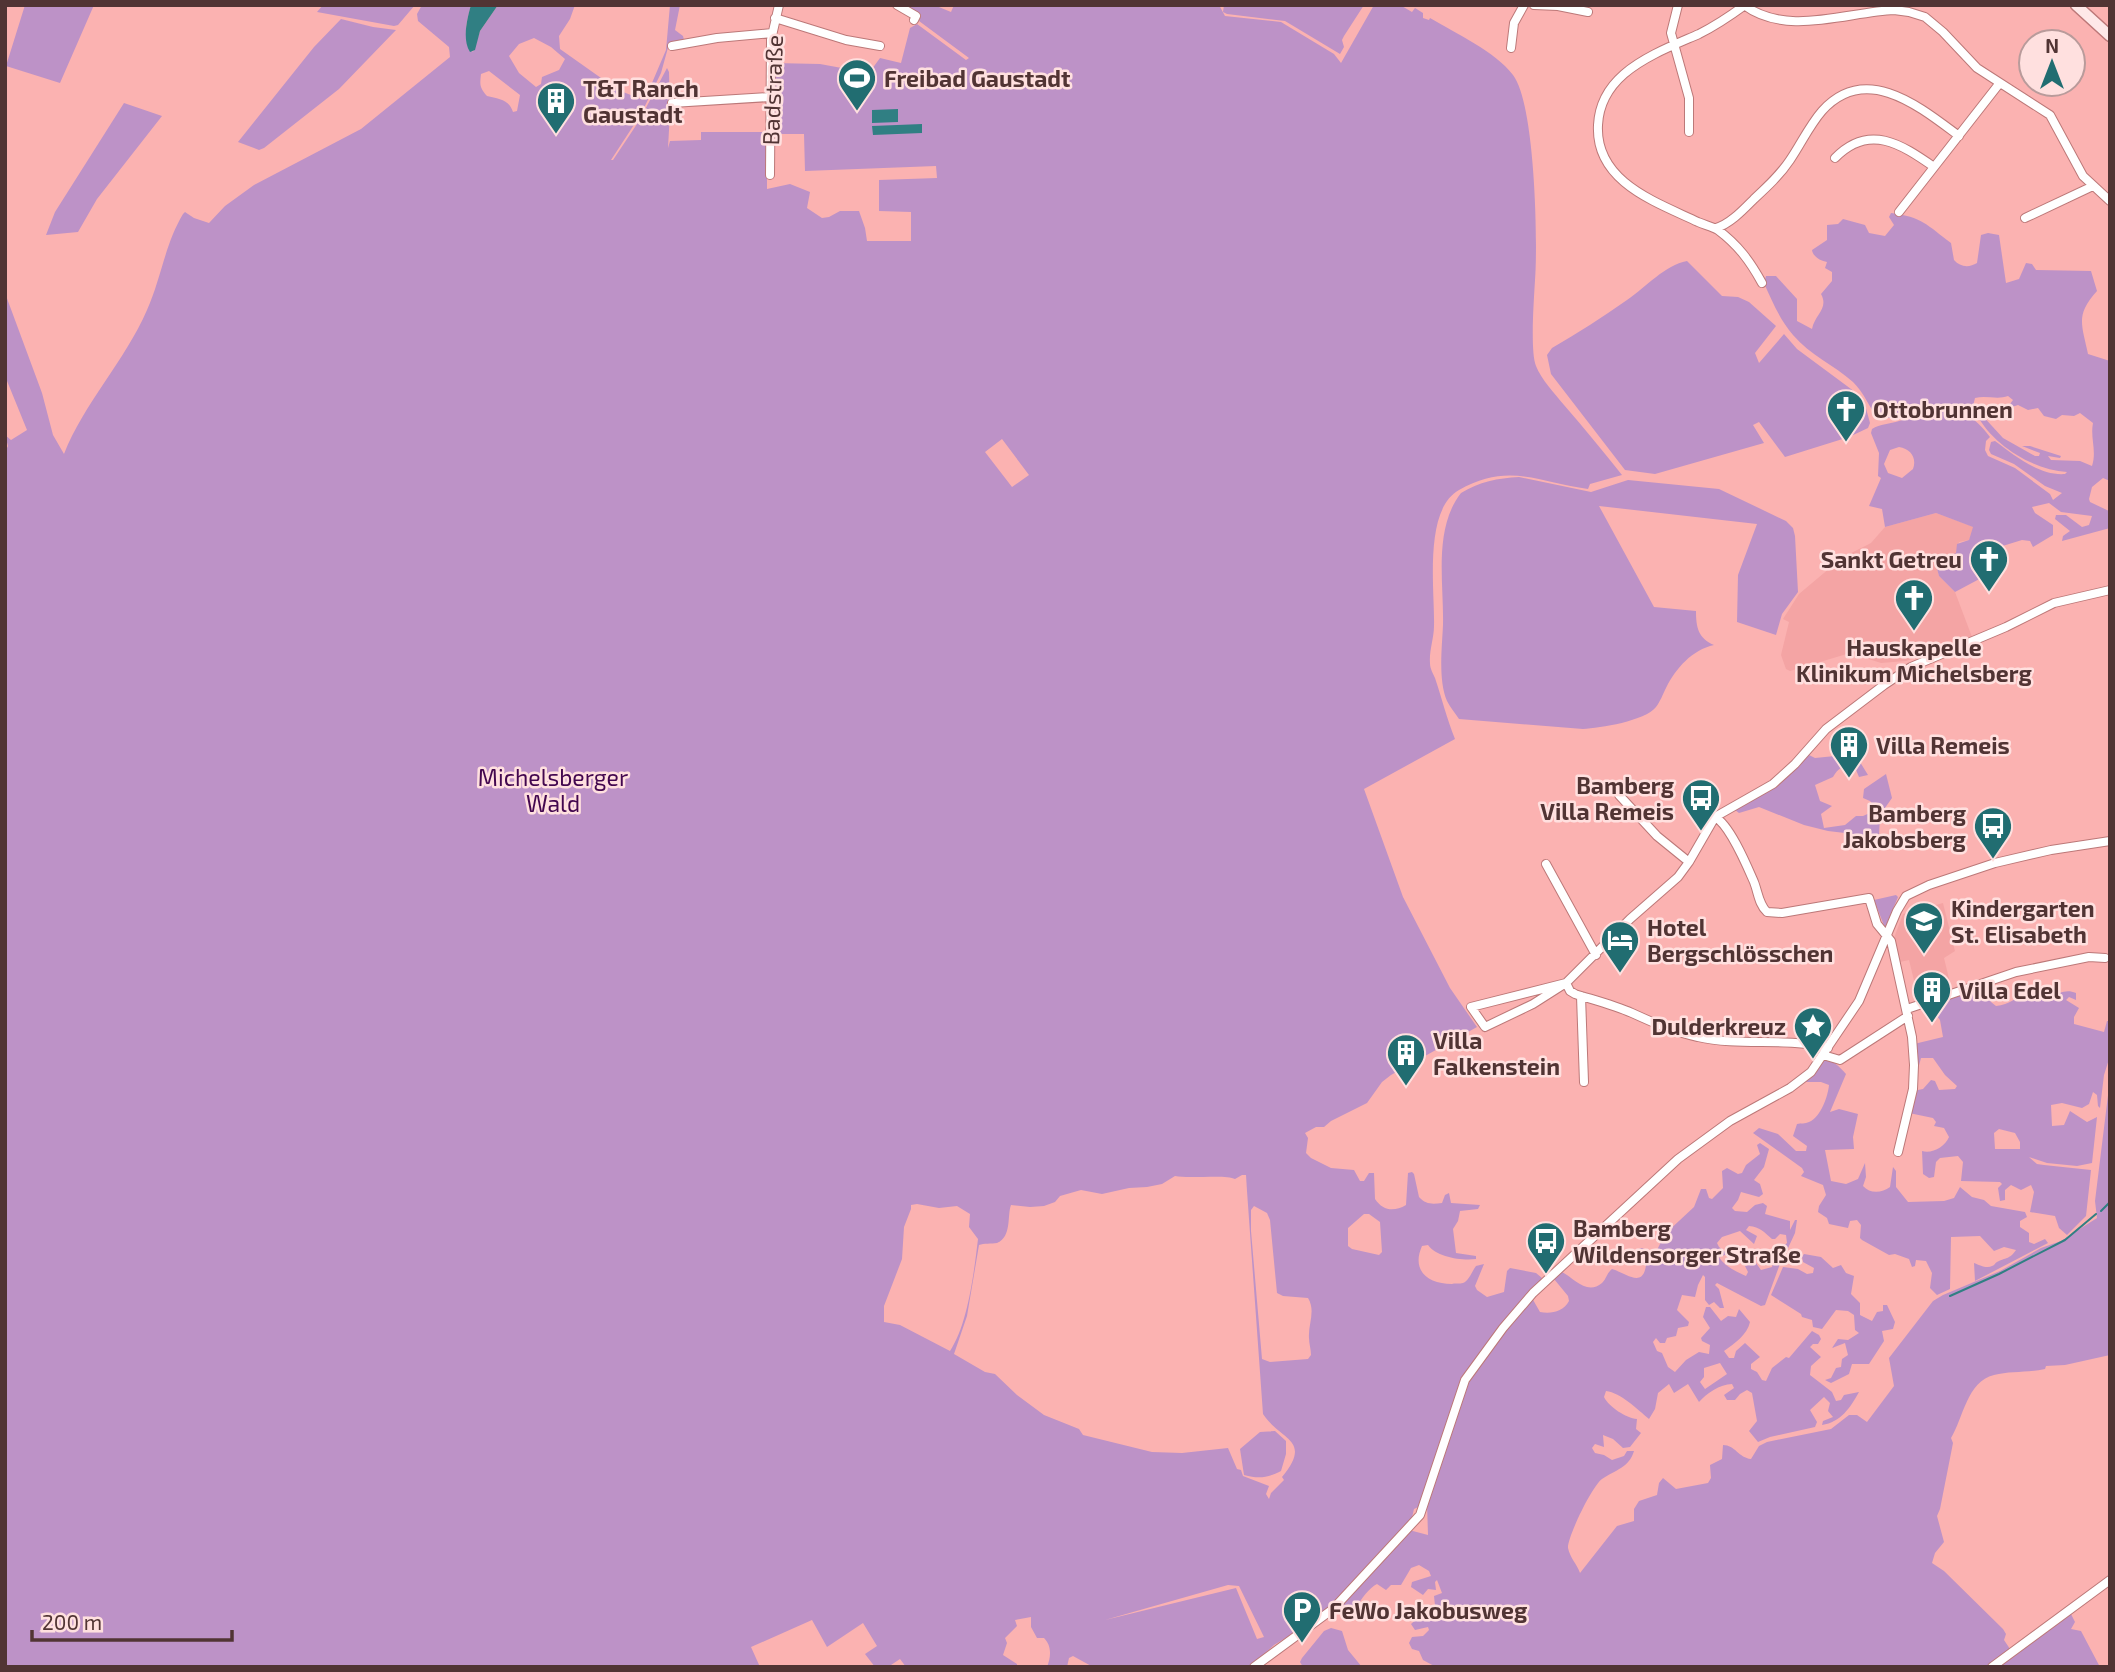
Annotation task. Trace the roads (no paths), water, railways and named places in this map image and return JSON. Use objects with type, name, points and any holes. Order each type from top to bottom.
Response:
[{"type":"street","name":"Badstraße","points":[[770,176],[772,33],[779,5]]},
{"type":"street","points":[[897,5],[916,16],[914,20]]},
{"type":"street","points":[[1511,48],[1514,23],[1524,5]]},
{"type":"street","points":[[1534,5],[1588,12]]},
{"type":"street","points":[[1678,5],[1671,26],[1689,98],[1689,132]]},
{"type":"street","points":[[1959,136],[1900,96],[1867,89],[1844,95],[1822,111],[1791,159],[1768,186],[1741,212],[1722,226],[1711,228],[1658,204],[1625,184],[1607,164],[1599,143],[1598,128],[1601,106],[1611,87],[1628,70],[1714,26],[1745,5],[1764,16],[1796,21],[1883,10],[1916,13],[1935,24],[1969,61],[1998,84],[2050,115],[2074,162],[2093,186],[2110,201]]},
{"type":"street","points":[[2076,5],[2110,36]]},
{"type":"street","points":[[775,18],[846,40],[880,46]]},
{"type":"street","points":[[672,46],[706,39],[772,33]]},
{"type":"street","points":[[1899,212],[1998,84]]},
{"type":"street","points":[[672,103],[770,97]]},
{"type":"street","points":[[1835,158],[1854,142],[1878,139],[1904,146],[1934,167]]},
{"type":"street","points":[[2025,218],[2093,186]]},
{"type":"street","points":[[1716,228],[1740,248],[1762,283]]},
{"type":"street","points":[[1566,983],[1471,1007],[1485,1027],[1566,983],[1630,919],[1678,877],[1715,817],[1773,784],[1834,722],[1905,670],[2007,628],[2054,603],[2110,590]]},
{"type":"street","points":[[1619,795],[1657,836],[1689,862]]},
{"type":"street","points":[[1715,817],[1722,822],[1741,854],[1762,907],[1767,912],[1782,914],[1869,898],[1877,924],[1888,936],[1895,955],[1914,1051],[1913,1089],[1898,1152]]},
{"type":"street","points":[[1257,1665],[1333,1609],[1420,1515],[1465,1380],[1528,1298],[1678,1159],[1730,1121],[1797,1084],[1811,1072],[1859,1001],[1902,900],[1909,893],[1978,868],[2050,850],[2110,841]]},
{"type":"street","points":[[1546,864],[1596,955]]},
{"type":"street","points":[[1566,983],[1570,991],[1581,996],[1699,1038],[1794,1043],[1825,1051],[1840,1060],[1908,1013],[2016,972],[2089,957],[2105,958]]},
{"type":"street","points":[[1581,996],[1584,1082]]},
{"type":"street","points":[[1992,1667],[2110,1580]]},
{"type":"water","points":[[471,5],[498,5],[480,31],[475,50],[470,52],[466,36]]},
{"type":"water","points":[[898,109],[898,122],[872,123],[872,110]]},
{"type":"water","points":[[922,124],[922,133],[873,135],[872,126]]},
{"type":"waterway","points":[[2101,1211],[2110,1202]]},
{"type":"waterway","points":[[1950,1296],[2065,1240],[2096,1214]]},
{"type":"place","name":"Freibad Gaustadt","points":[[857,112]]},
{"type":"place","name":"T&T Ranch Gaustadt","points":[[556,135]]},
{"type":"place","name":"Ottobrunnen","points":[[1846,443]]},
{"type":"place","name":"Sankt Getreu","points":[[1989,593]]},
{"type":"place","name":"Hauskapelle Klinikum Michelsberg","points":[[1914,632]]},
{"type":"place","name":"Villa Remeis","points":[[1849,779]]},
{"type":"place","name":"Bamberg Villa Remeis","points":[[1701,832]]},
{"type":"place","name":"Bamberg Jakobsberg","points":[[1993,860]]},
{"type":"place","name":"Kindergarten St. Elisabeth","points":[[1924,955]]},
{"type":"place","name":"Hotel Bergschlösschen","points":[[1620,974]]},
{"type":"place","name":"Villa Edel","points":[[1932,1024]]},
{"type":"place","name":"Dulderkreuz","points":[[1813,1060]]},
{"type":"place","name":"Villa Falkenstein","points":[[1406,1087]]},
{"type":"place","name":"Bamberg Wildensorger Straße","points":[[1546,1275]]},
{"type":"place","name":"FeWo Jakobusweg","points":[[1302,1644]]},
{"type":"park label","name":"Michelsberger Wald","points":[[553,790]]}]
